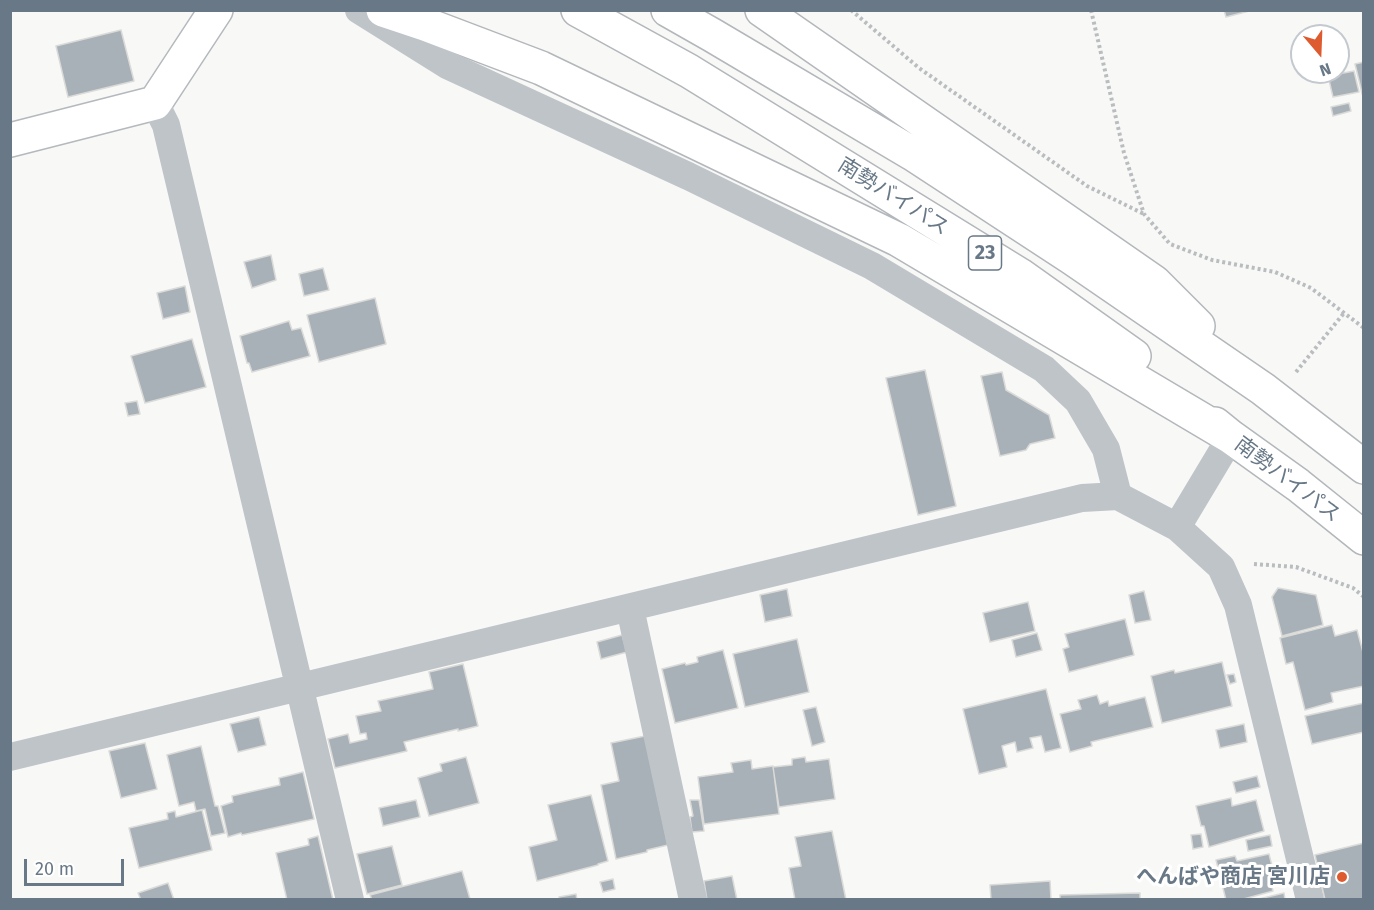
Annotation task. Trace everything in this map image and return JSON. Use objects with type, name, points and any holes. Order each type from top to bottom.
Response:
[{"type":"main road","points":[[10,140],[155,103],[216,10]]},
{"type":"main road","points":[[383,10],[541,69],[899,240],[1231,437]]},
{"type":"main road","name":"南勢バイパス","points":[[578,10],[689,71],[1020,275],[1138,360],[1231,437],[1298,485],[1364,537]]},
{"type":"main road","name":"23","points":[[668,10],[913,154],[1072,258],[1269,394],[1364,467]]},
{"type":"main road","points":[[762,10],[1154,282],[1269,394]]},
{"type":"street","points":[[359,10],[447,65],[688,176],[872,266],[1044,369],[1078,401],[1106,449],[1118,496]]},
{"type":"street","points":[[155,103],[166,125],[350,900]]},
{"type":"street","points":[[1177,527],[1231,437]]},
{"type":"street","points":[[10,757],[1082,498],[1118,496],[1177,527],[1221,567],[1238,605],[1310,900]]},
{"type":"street","points":[[630,608],[693,900]]},
{"type":"path","points":[[851,10],[919,68],[1087,186],[1144,214]]},
{"type":"path","points":[[1091,10],[1124,153],[1144,214],[1170,244],[1212,260],[1275,272],[1311,288],[1364,328]]},
{"type":"path","points":[[1269,394],[1344,312]]},
{"type":"path","points":[[1221,567],[1260,564],[1296,567],[1353,588],[1364,597]]},
{"type":"building","points":[[1224,10],[1253,10],[1226,17]]},
{"type":"building","points":[[121,30],[134,81],[68,97],[56,46]]},
{"type":"building","points":[[1364,62],[1364,101],[1355,64]]},
{"type":"building","points":[[1354,71],[1359,92],[1333,97],[1330,84],[1350,84],[1350,72]]},
{"type":"building","points":[[1349,103],[1351,111],[1333,116],[1331,107]]},
{"type":"building","points":[[271,255],[276,280],[252,288],[244,262]]},
{"type":"building","points":[[323,268],[329,290],[304,296],[299,274]]},
{"type":"building","points":[[185,286],[190,312],[163,319],[157,293]]},
{"type":"building","points":[[375,298],[386,344],[319,362],[307,315]]},
{"type":"building","points":[[289,321],[292,330],[301,328],[310,356],[252,372],[247,363],[240,336]]},
{"type":"building","points":[[192,339],[206,387],[145,403],[131,356]]},
{"type":"building","points":[[925,370],[956,506],[918,515],[886,378]]},
{"type":"building","points":[[1002,372],[1006,390],[1049,415],[1055,438],[1030,444],[1026,450],[1000,456],[981,376]]},
{"type":"building","points":[[137,401],[140,414],[128,416],[125,403]]},
{"type":"building","points":[[1278,588],[1316,595],[1323,625],[1282,636],[1272,597]]},
{"type":"building","points":[[787,589],[792,616],[765,622],[760,595]]},
{"type":"building","points":[[1144,591],[1151,620],[1135,623],[1129,595]]},
{"type":"building","points":[[1028,602],[1035,631],[990,642],[983,613]]},
{"type":"building","points":[[1125,619],[1134,655],[1069,672],[1063,649],[1069,647],[1065,634]]},
{"type":"building","points":[[1332,625],[1335,636],[1357,630],[1364,656],[1364,686],[1331,693],[1333,702],[1305,710],[1293,662],[1286,664],[1280,638]]},
{"type":"building","points":[[1037,633],[1042,650],[1016,657],[1012,640]]},
{"type":"building","points":[[622,635],[627,652],[601,659],[597,642]]},
{"type":"building","points":[[797,639],[809,692],[745,707],[733,654]]},
{"type":"building","points":[[723,650],[738,708],[675,723],[662,669],[698,662],[697,657]]},
{"type":"building","points":[[1222,662],[1232,706],[1162,723],[1151,676]]},
{"type":"building","points":[[463,664],[478,726],[404,742],[407,751],[335,768],[328,739],[348,734],[350,743],[367,739],[366,733],[360,734],[356,716],[381,711],[378,701],[433,689],[429,672]]},
{"type":"building","points":[[1234,674],[1236,682],[1230,684],[1227,675]]},
{"type":"building","points":[[1046,689],[1061,748],[1045,752],[1041,736],[1030,738],[1033,748],[1017,752],[1015,742],[1002,746],[1007,767],[979,774],[963,709]]},
{"type":"building","points":[[1097,695],[1100,704],[1108,701],[1109,706],[1145,697],[1153,727],[1091,742],[1092,746],[1070,752],[1060,714],[1081,709],[1078,700]]},
{"type":"building","points":[[1364,703],[1364,732],[1312,744],[1305,716]]},
{"type":"building","points":[[816,707],[825,742],[812,746],[803,710]]},
{"type":"building","points":[[259,717],[266,745],[238,752],[230,724]]},
{"type":"building","points":[[1244,724],[1247,742],[1220,748],[1216,730]]},
{"type":"building","points":[[645,736],[668,845],[616,859],[601,785],[619,781],[611,743]]},
{"type":"building","points":[[145,743],[157,789],[121,798],[109,751]]},
{"type":"building","points":[[201,746],[215,806],[218,806],[225,833],[211,836],[205,809],[196,811],[194,802],[179,806],[167,755]]},
{"type":"building","points":[[466,757],[479,803],[429,816],[418,778],[442,771],[440,764]]},
{"type":"building","points":[[805,757],[806,762],[829,759],[835,799],[779,807],[773,767],[792,765],[792,759]]},
{"type":"building","points":[[751,760],[752,769],[773,766],[779,814],[704,824],[698,777],[733,772],[731,763]]},
{"type":"building","points":[[303,772],[314,819],[228,837],[221,806],[233,802],[232,796],[280,785],[279,778]]},
{"type":"building","points":[[1257,776],[1260,787],[1236,793],[1233,782]]},
{"type":"building","points":[[591,795],[608,861],[537,881],[529,847],[557,840],[548,805]]},
{"type":"building","points":[[1231,798],[1232,806],[1256,800],[1264,831],[1209,847],[1196,806]]},
{"type":"building","points":[[416,800],[420,817],[383,826],[379,808]]},
{"type":"building","points":[[690,800],[699,800],[704,831],[692,832],[690,817],[693,816]]},
{"type":"building","points":[[202,810],[212,850],[139,868],[129,828],[168,819],[167,813],[175,811],[176,817]]},
{"type":"building","points":[[832,831],[846,900],[795,900],[789,868],[801,866],[795,837]]},
{"type":"building","points":[[1201,834],[1203,847],[1193,849],[1191,835]]},
{"type":"building","points":[[1270,835],[1272,846],[1248,851],[1246,840]]},
{"type":"building","points":[[318,836],[333,900],[287,900],[276,853],[309,845],[308,839]]},
{"type":"building","name":"へんばや商店 宮川店","points":[[1364,843],[1364,900],[1325,900],[1315,855]]},
{"type":"building","points":[[392,846],[402,885],[367,894],[357,854]]},
{"type":"building","points":[[1269,854],[1276,882],[1271,883],[1273,891],[1240,900],[1226,900],[1216,860],[1235,856],[1237,861]]},
{"type":"building","points":[[462,871],[470,899],[372,900],[370,895]]},
{"type":"building","points":[[732,876],[737,900],[707,900],[704,881]]},
{"type":"building","points":[[613,879],[615,889],[603,892],[600,882]]},
{"type":"building","points":[[1050,881],[1051,900],[991,900],[990,885]]},
{"type":"building","points":[[168,883],[174,900],[141,900],[138,893]]},
{"type":"building","points":[[1140,893],[1140,900],[1060,900],[1060,895]]},
{"type":"building","points":[[1284,893],[1285,900],[1259,900],[1259,899]]},
{"type":"building","points":[[576,894],[577,900],[559,900],[559,897]]},
{"type":"place","name":"へんばや商店 宮川店","points":[[1342,877]]}]
